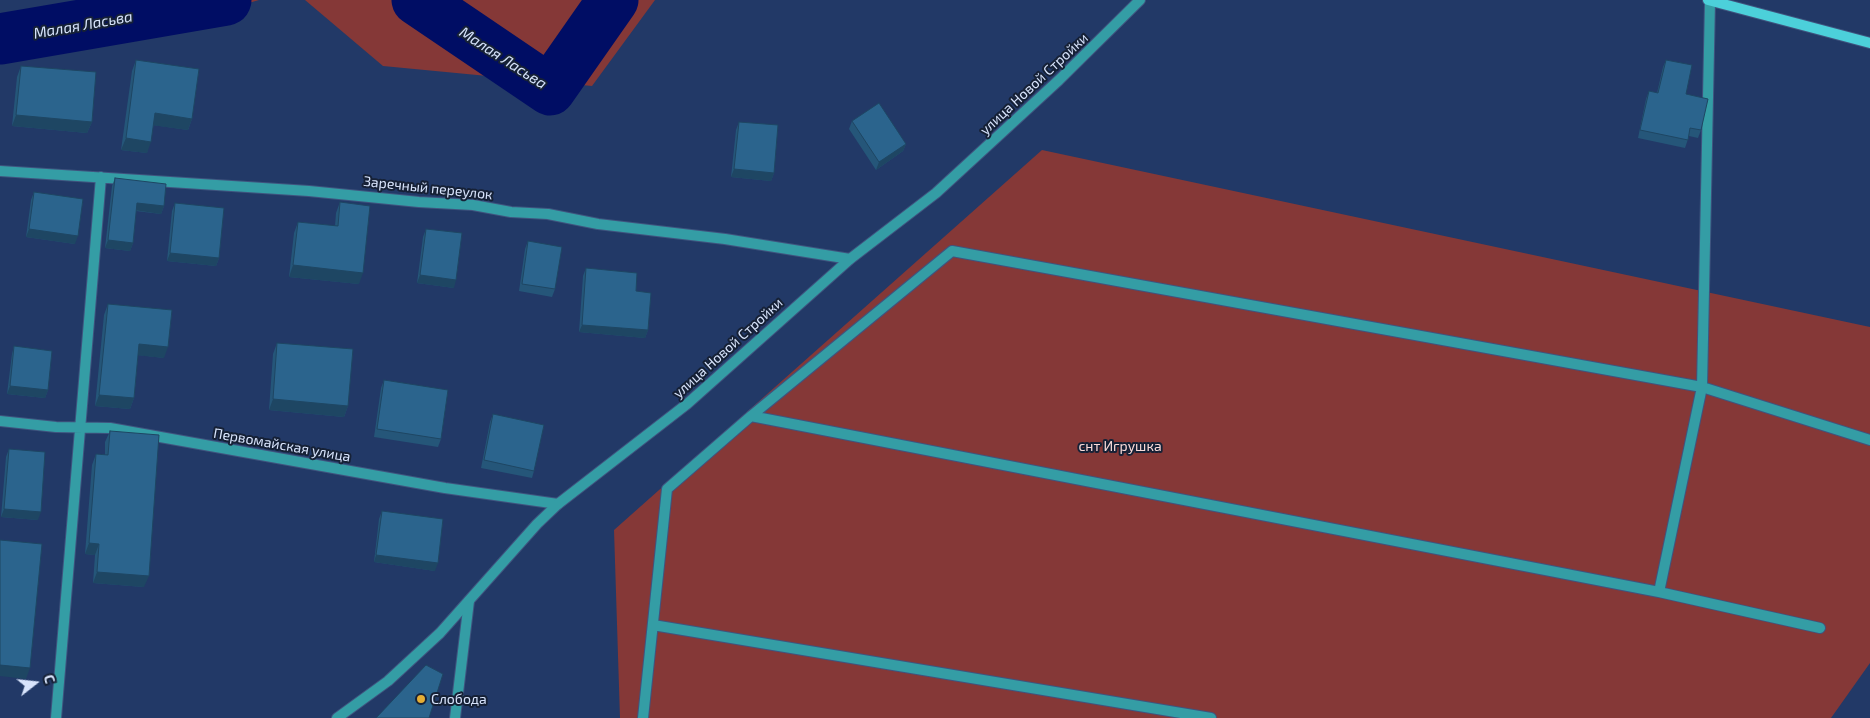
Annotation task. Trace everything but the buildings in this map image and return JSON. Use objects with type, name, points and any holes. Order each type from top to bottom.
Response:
[{"type":"main road","points":[[1709,0],[1869,41]]},
{"type":"street","name":"улица Новой Стройки","points":[[337,718],[388,682],[440,633],[537,524],[558,504],[687,404],[850,259],[936,193],[1059,80],[1140,0]]},
{"type":"street","points":[[1659,592],[1702,387],[1709,0]]},
{"type":"street","name":"Заречный переулок","points":[[0,171],[309,191],[418,202],[473,205],[511,212],[548,214],[598,224],[725,239],[850,259]]},
{"type":"street","points":[[56,718],[101,177]]},
{"type":"street","points":[[643,718],[667,489],[751,416],[952,251],[1702,387],[1870,440]]},
{"type":"street","points":[[751,416],[1659,592],[1820,628]]},
{"type":"street","name":"Первомайская улица","points":[[0,421],[110,428],[445,488],[558,504]]},
{"type":"street","points":[[455,718],[469,601]]},
{"type":"street","points":[[654,625],[1210,718]]},
{"type":"green space","points":[[82,0],[259,0],[117,41]]},
{"type":"green space","points":[[305,0],[655,0],[592,86],[383,66]]},
{"type":"green space","name":"снт Игрушка","points":[[1042,150],[1870,327],[1870,663],[1831,718],[620,718],[614,530]]},
{"type":"waterway","name":"Малая Ласьва","points":[[0,39],[226,0]]},
{"type":"waterway","name":"Малая Ласьва","points":[[417,0],[550,90],[613,0]]},
{"type":"place","name":"Слобода","points":[[421,699]]}]
